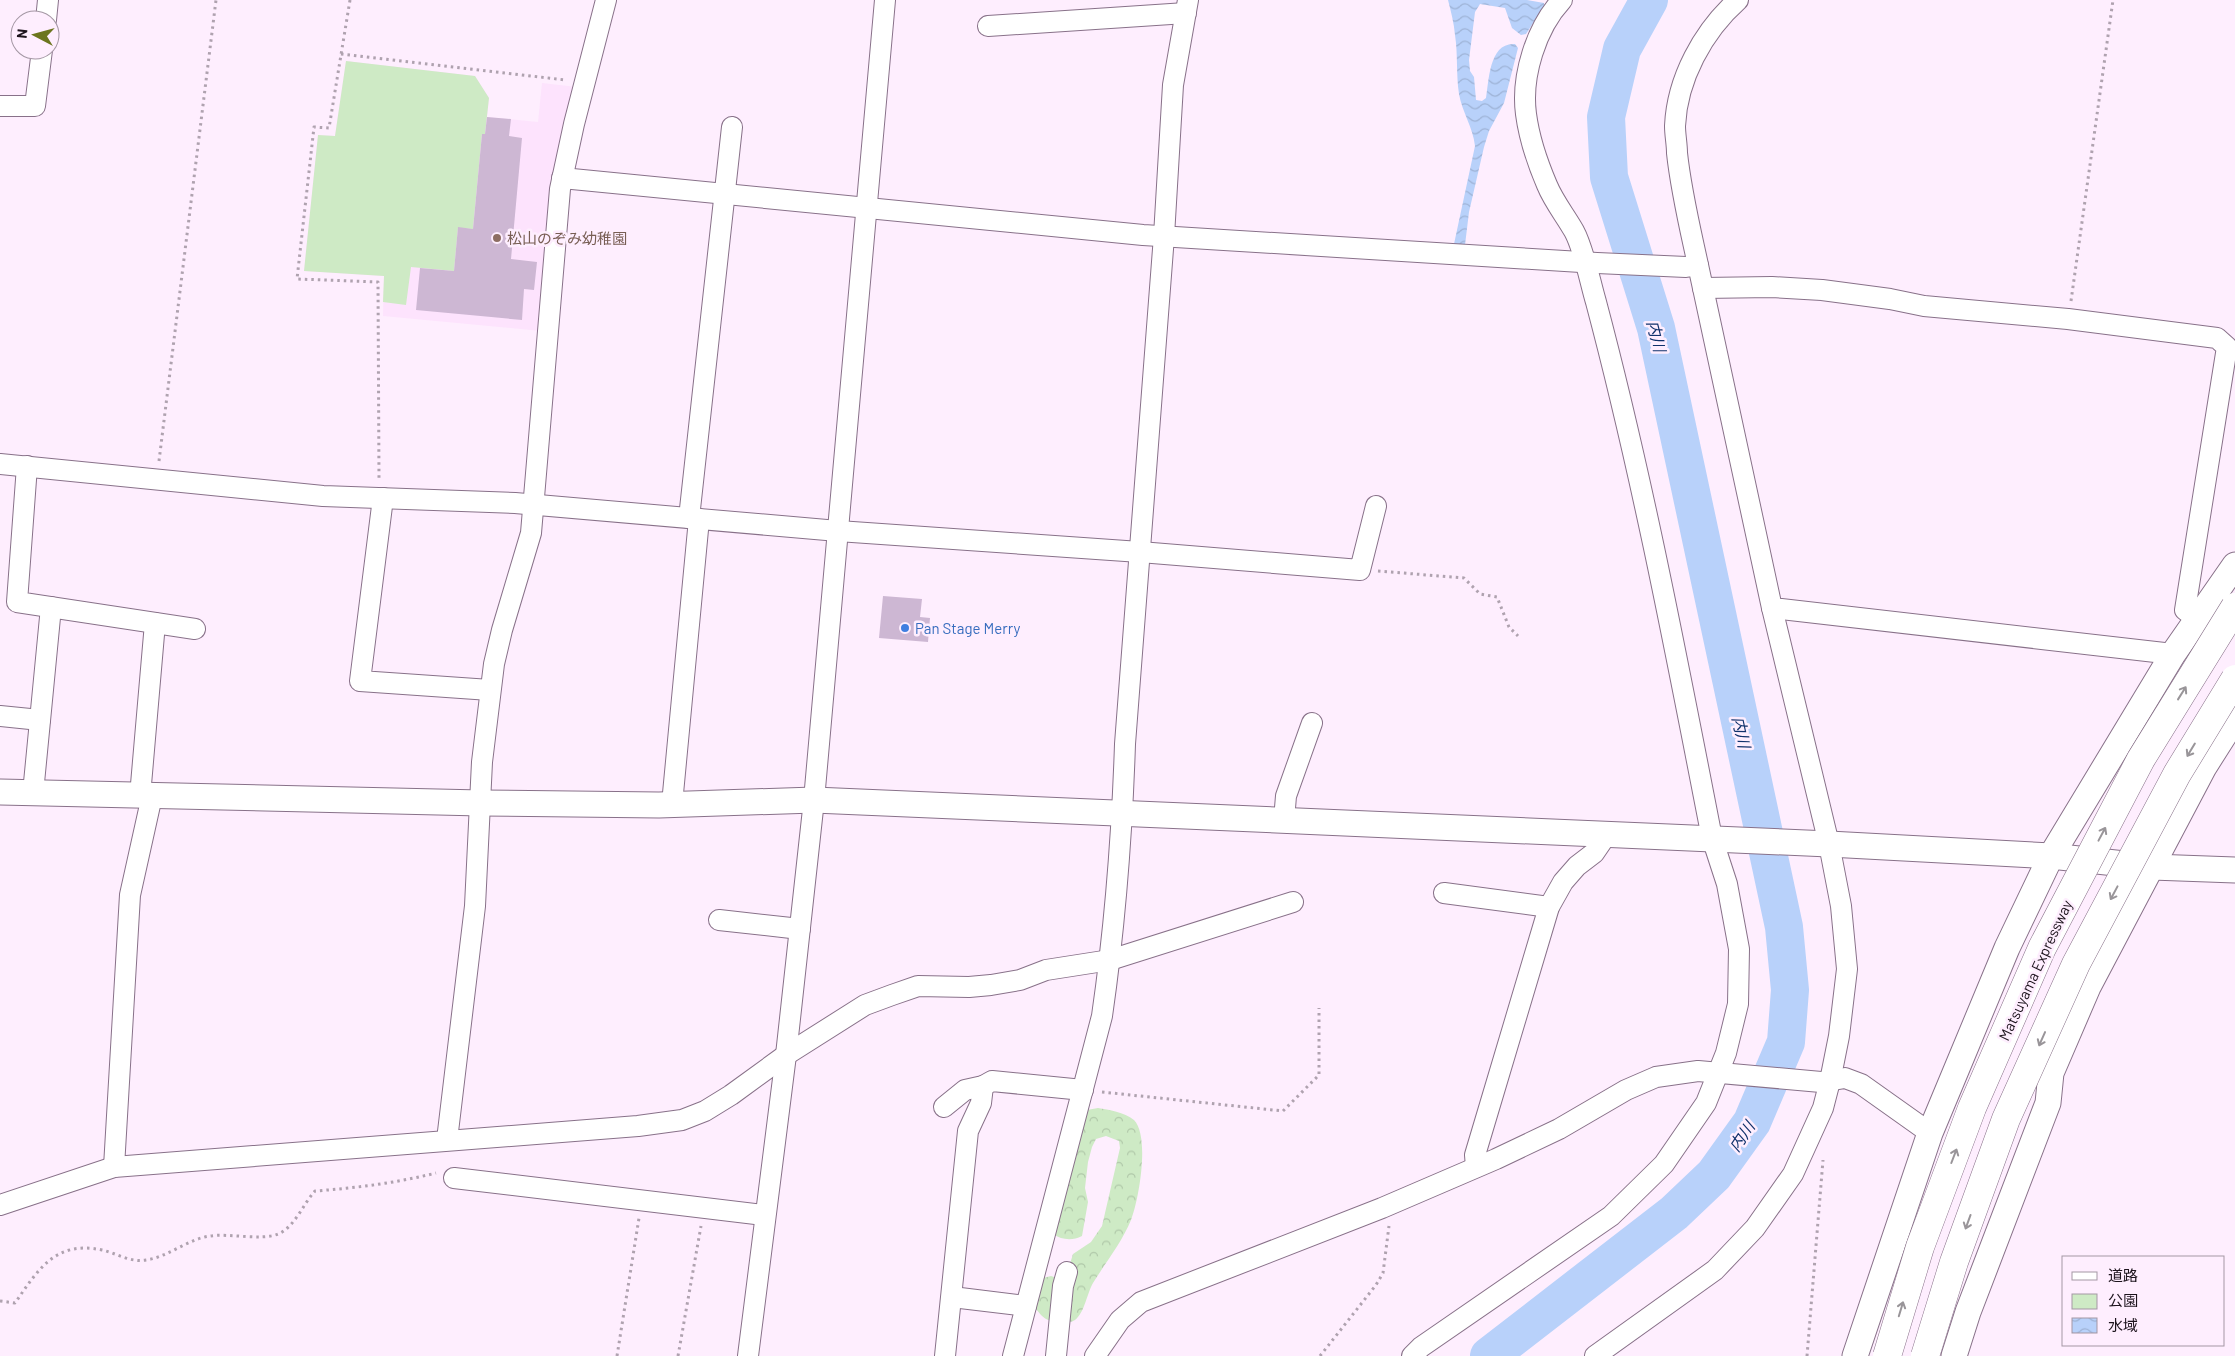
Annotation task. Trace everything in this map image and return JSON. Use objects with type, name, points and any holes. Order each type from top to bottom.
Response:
[{"type":"highway","name":"Matsuyama Expressway","points":[[1887,1356],[1920,1248],[1972,1108],[2042,948],[2142,759],[2235,608]]},
{"type":"highway","points":[[1926,1356],[1954,1262],[2006,1119],[2076,964],[2177,774],[2235,679]]},
{"type":"street","points":[[447,1140],[475,906],[482,762],[490,690],[502,630],[531,533],[562,178],[606,0]]},
{"type":"street","points":[[748,1356],[764,1215],[786,1055],[814,800],[885,0]]},
{"type":"street","points":[[1412,1356],[1421,1347],[1612,1216],[1664,1164],[1706,1103],[1721,1073],[1738,1004],[1739,949],[1727,884],[1653,540],[1596,302],[1590,263],[1547,185],[1526,113],[1526,82],[1535,46],[1550,12],[1562,0]]},
{"type":"street","points":[[1595,1356],[1715,1270],[1755,1228],[1793,1174],[1823,1108],[1825,1081],[1839,1036],[1847,969],[1841,906],[1824,844],[1703,288],[1692,266],[1680,179],[1675,126],[1683,82],[1702,40],[1724,12],[1738,0]]},
{"type":"street","points":[[988,26],[1187,6],[1173,85],[1164,236],[1110,960],[1102,1016],[1013,1356]]},
{"type":"street","points":[[0,106],[35,106],[41,60]]},
{"type":"street","points":[[672,804],[694,518],[732,127]]},
{"type":"street","points":[[562,178],[1164,236],[1590,263],[1692,266]]},
{"type":"street","points":[[1703,288],[1772,287],[1822,290],[1890,299],[1924,306],[2068,319],[2217,338],[2227,347],[2185,610],[2197,619]]},
{"type":"street","points":[[0,464],[323,496],[534,505],[838,531],[1140,552],[1360,570],[1376,506]]},
{"type":"street","points":[[27,466],[17,602],[195,629]]},
{"type":"street","points":[[381,498],[360,681],[490,690]]},
{"type":"street","points":[[1855,1356],[1930,1132],[2007,948],[2051,856],[2173,654],[2235,565]]},
{"type":"street","points":[[33,793],[51,607]]},
{"type":"street","points":[[1772,608],[2173,654]]},
{"type":"street","points":[[114,1166],[130,895],[146,796],[155,623]]},
{"type":"street","points":[[0,716],[40,720]]},
{"type":"street","points":[[1954,1356],[1968,1312],[2048,1103],[2051,1073],[2088,986],[2204,767],[2235,718]]},
{"type":"street","points":[[1284,820],[1286,796],[1312,723]]},
{"type":"street","points":[[0,792],[481,803],[672,804],[814,800],[1824,844],[2051,856],[2152,867],[2235,870]]},
{"type":"street","points":[[1476,1167],[1475,1155],[1549,907],[1562,882],[1577,866],[1594,853],[1607,834]]},
{"type":"street","points":[[1444,893],[1549,907]]},
{"type":"street","points":[[0,1205],[114,1166],[638,1126],[682,1120],[705,1112],[786,1055],[865,1004],[918,986],[969,987],[991,985],[1020,980],[1046,970],[1110,960],[1293,902]]},
{"type":"street","points":[[720,920],[800,929]]},
{"type":"street","points":[[1095,1356],[1120,1320],[1141,1302],[1382,1208],[1476,1167],[1559,1128],[1626,1090],[1656,1077],[1698,1071],[1825,1081],[1845,1078],[1861,1084],[1930,1132]]},
{"type":"street","points":[[944,1106],[965,1090],[983,1086],[992,1081],[1083,1090]]},
{"type":"street","points":[[945,1356],[968,1131],[981,1103],[983,1086]]},
{"type":"street","points":[[454,1178],[764,1215]]},
{"type":"street","points":[[1056,1356],[1067,1272]]},
{"type":"street","points":[[952,1297],[1026,1306]]},
{"type":"path","points":[[157,479],[216,0]]},
{"type":"path","points":[[350,0],[329,128],[314,126],[297,279],[378,282],[381,498]]},
{"type":"path","points":[[2068,319],[2113,0]]},
{"type":"path","points":[[341,54],[585,82]]},
{"type":"path","points":[[1360,570],[1464,578],[1480,594],[1498,597],[1509,627],[1518,636]]},
{"type":"path","points":[[1083,1090],[1283,1111],[1319,1075],[1320,1008]]},
{"type":"path","points":[[1807,1356],[1823,1159]]},
{"type":"path","points":[[0,1301],[16,1303],[40,1267],[59,1253],[79,1248],[101,1250],[126,1258],[145,1261],[208,1236],[278,1234],[290,1226],[315,1191],[406,1180],[450,1170],[454,1178]]},
{"type":"path","points":[[617,1356],[642,1201]]},
{"type":"path","points":[[678,1356],[704,1208]]},
{"type":"path","points":[[1320,1356],[1376,1285],[1383,1273],[1389,1227],[1382,1208]]},
{"type":"shaded area","points":[[346,61],[475,76],[489,98],[487,117],[538,122],[542,83],[577,87],[541,331],[383,316],[384,276],[304,271],[318,135],[335,136]]},
{"type":"green space","points":[[346,61],[475,76],[489,98],[485,134],[482,134],[473,229],[458,228],[454,271],[411,267],[406,305],[383,302],[384,276],[304,271],[318,135],[335,136]]},
{"type":"green space","points":[[1098,1108],[1126,1115],[1134,1120],[1139,1128],[1142,1153],[1140,1184],[1131,1220],[1093,1283],[1078,1317],[1072,1322],[1056,1322],[1045,1318],[1035,1308],[1043,1278],[1051,1276],[1057,1278],[1069,1267],[1073,1254],[1091,1242],[1102,1226],[1120,1148],[1119,1141],[1106,1136],[1096,1139],[1088,1162],[1085,1188],[1088,1202],[1082,1236],[1075,1239],[1067,1239],[1053,1234],[1087,1110]]},
{"type":"water","points":[[1448,0],[1527,0],[1544,3],[1544,6],[1526,34],[1521,35],[1512,28],[1505,8],[1480,4],[1475,12],[1469,60],[1470,71],[1474,77],[1476,100],[1482,101],[1486,98],[1492,64],[1500,49],[1506,45],[1515,44],[1518,48],[1504,103],[1489,131],[1484,147],[1469,212],[1465,245],[1454,244],[1475,146],[1459,94],[1456,42]]},
{"type":"building","points":[[487,117],[511,119],[509,136],[522,138],[511,259],[537,262],[534,290],[524,289],[522,320],[416,310],[420,268],[454,271],[458,227],[473,229],[482,134],[485,134]]},
{"type":"building","name":"Pan Stage Merry","points":[[883,596],[922,599],[920,617],[930,618],[928,642],[879,638]]},
{"type":"waterway","name":"内川","points":[[1489,1356],[1674,1213],[1714,1175],[1752,1122],[1786,1042],[1790,990],[1784,927],[1656,328],[1609,177],[1606,117],[1622,49],[1649,0]]},
{"type":"place","name":"松山のぞみ幼稚園","points":[[497,238]]},
{"type":"place","name":"Pan Stage Merry","points":[[905,628]]}]
